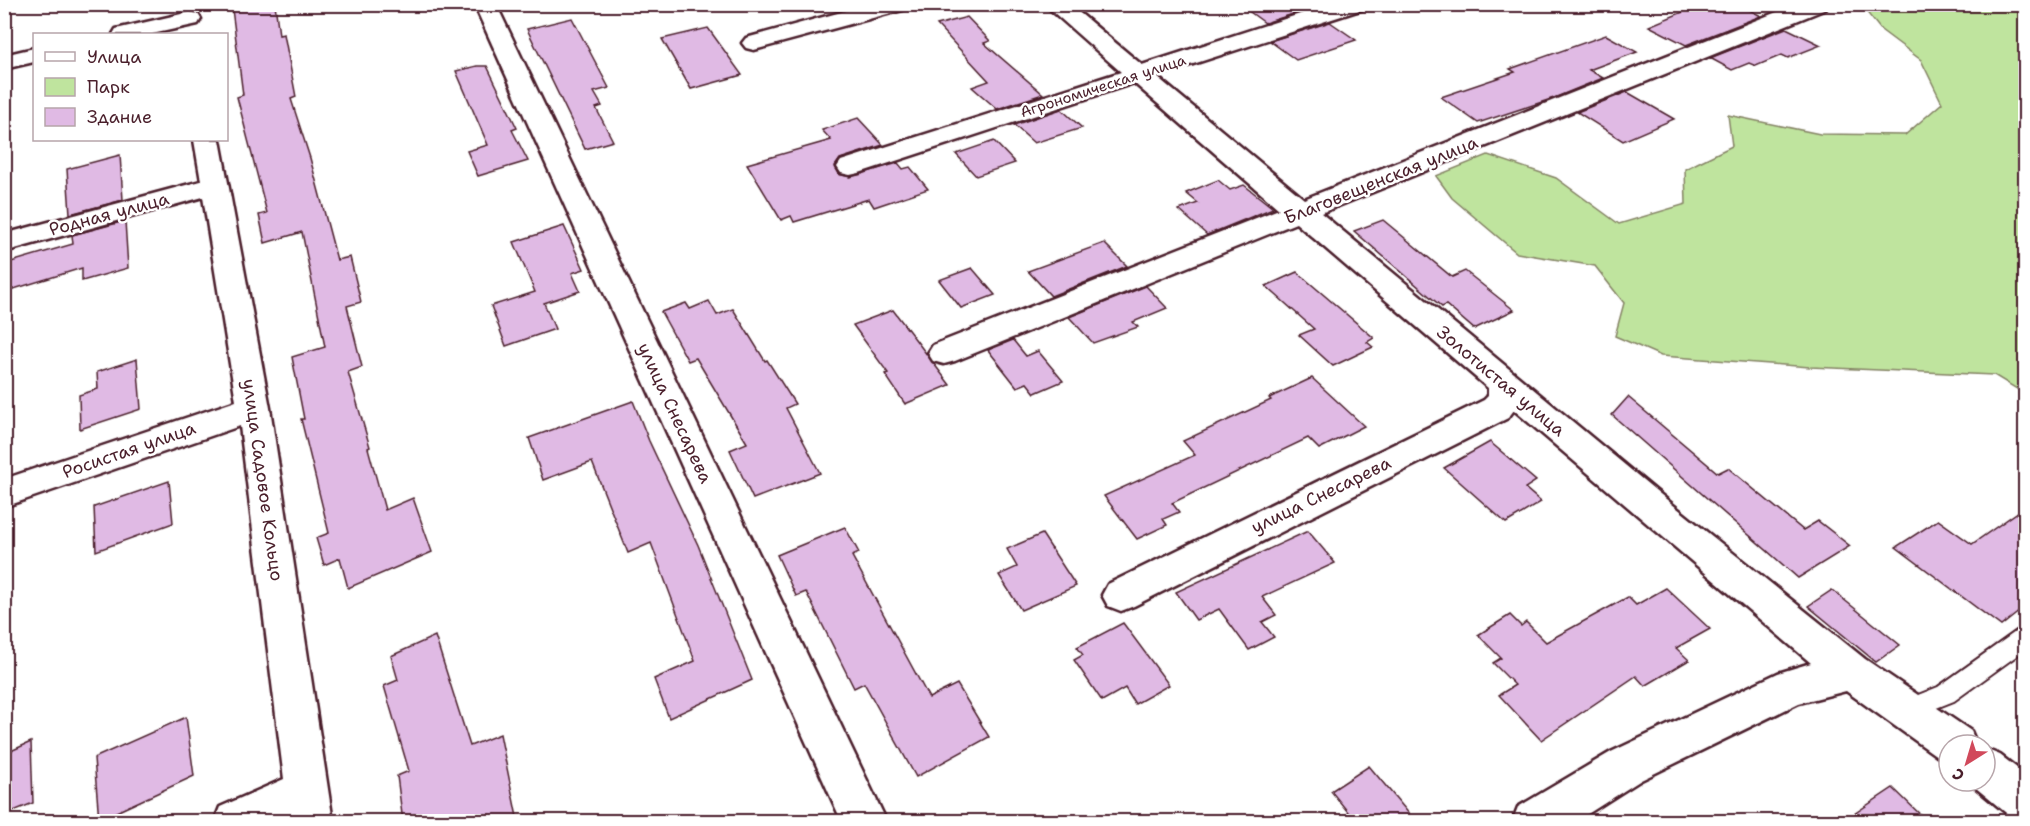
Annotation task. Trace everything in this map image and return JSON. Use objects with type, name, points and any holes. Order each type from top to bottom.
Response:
[{"type":"street","name":"улица Снесарева","points":[[485,4],[865,822]]},
{"type":"street","points":[[754,43],[898,4]]},
{"type":"street","name":"Золотистая улица","points":[[1055,4],[1504,384],[1851,672],[1939,733]]},
{"type":"street","name":"Агрономическая улица","points":[[850,167],[1355,4]]},
{"type":"street","name":"Благовещенская улица","points":[[944,352],[1818,4]]},
{"type":"street","points":[[129,33],[191,20]]},
{"type":"street","points":[[4,62],[33,55]]},
{"type":"street","name":"улица Садовое Кольцо","points":[[207,141],[213,186],[254,408],[308,806]]},
{"type":"street","name":"Родная улица","points":[[4,243],[213,186]]},
{"type":"street","name":"улица Снесарева","points":[[1121,595],[1496,409],[1504,399],[1504,384]]},
{"type":"street","name":"Росистая улица","points":[[4,493],[254,408]]},
{"type":"street","points":[[1534,822],[1626,766],[1792,686],[1851,672]]},
{"type":"street","points":[[1997,779],[2025,802]]},
{"type":"street","points":[[236,822],[308,806]]},
{"type":"lane","points":[[1906,710],[1946,694],[2025,637]]},
{"type":"green space","points":[[1861,5],[2025,5],[2025,394],[1994,375],[1810,367],[1661,356],[1615,336],[1624,303],[1595,266],[1517,253],[1452,198],[1436,176],[1488,155],[1556,178],[1619,224],[1686,204],[1685,169],[1732,146],[1728,115],[1820,134],[1905,135],[1942,103],[1921,60],[1881,30]]},
{"type":"building","points":[[253,4],[275,4],[279,35],[284,34],[296,97],[291,99],[310,158],[337,260],[350,257],[361,302],[347,306],[362,367],[348,372],[370,447],[368,448],[385,510],[413,498],[432,552],[348,588],[340,558],[324,565],[316,538],[329,533],[301,419],[304,419],[292,357],[325,347],[302,232],[265,243],[259,215],[267,213],[237,97],[243,95],[232,9]]},
{"type":"building","points":[[1239,4],[1303,4],[1309,9],[1265,23]]},
{"type":"building","points":[[1702,4],[1739,4],[1761,16],[1686,45],[1649,26]]},
{"type":"building","points":[[967,17],[990,41],[984,43],[1043,94],[997,109],[972,87],[989,81],[937,25]]},
{"type":"building","points":[[572,18],[609,88],[594,92],[602,106],[596,108],[613,141],[585,149],[527,29]]},
{"type":"building","points":[[1330,22],[1356,40],[1296,60],[1270,41]]},
{"type":"building","points":[[708,28],[742,75],[691,89],[662,39]]},
{"type":"building","points":[[1786,28],[1821,45],[1788,58],[1782,55],[1756,66],[1749,63],[1732,70],[1710,58]]},
{"type":"building","points":[[1606,35],[1637,52],[1589,70],[1603,78],[1554,98],[1478,123],[1441,97],[1515,72],[1510,69]]},
{"type":"building","points":[[487,66],[517,128],[512,130],[528,161],[478,176],[467,151],[488,145],[456,71]]},
{"type":"building","points":[[1627,92],[1674,119],[1623,141],[1577,112]]},
{"type":"building","points":[[1061,109],[1082,128],[1034,143],[1014,125]]},
{"type":"building","points":[[858,118],[883,145],[840,159],[835,166],[839,174],[850,177],[898,163],[903,169],[910,167],[928,189],[874,207],[869,199],[794,222],[791,216],[781,220],[747,164],[831,140],[822,130]]},
{"type":"building","points":[[994,141],[1015,163],[976,176],[956,154]]},
{"type":"building","points":[[120,155],[123,200],[70,214],[67,169]]},
{"type":"building","points":[[1218,180],[1230,190],[1244,185],[1273,208],[1207,235],[1179,210],[1198,203],[1186,193]]},
{"type":"building","points":[[1383,220],[1452,277],[1465,271],[1514,310],[1474,329],[1446,305],[1442,307],[1354,231]]},
{"type":"building","points":[[125,221],[128,268],[82,281],[82,268],[4,292],[4,264],[73,244],[72,235]]},
{"type":"building","points":[[564,226],[584,269],[572,273],[580,291],[544,303],[555,329],[506,346],[491,306],[535,292],[514,242]]},
{"type":"building","points":[[1104,243],[1127,266],[1051,296],[1028,271]]},
{"type":"building","points":[[972,268],[995,295],[961,308],[939,280]]},
{"type":"building","points":[[1297,272],[1374,338],[1367,342],[1373,347],[1333,366],[1299,335],[1314,329],[1266,286]]},
{"type":"building","points":[[1146,286],[1167,308],[1133,322],[1138,327],[1093,343],[1069,317]]},
{"type":"building","points":[[709,301],[717,315],[733,309],[765,361],[767,360],[795,404],[786,408],[820,473],[753,499],[730,450],[747,443],[696,358],[688,361],[661,312],[686,303],[690,309]]},
{"type":"building","points":[[893,310],[950,385],[905,404],[885,374],[888,373],[853,325]]},
{"type":"building","points":[[1013,340],[1026,356],[1038,351],[1063,381],[1035,393],[1027,383],[1017,387],[988,350]]},
{"type":"building","points":[[137,359],[141,409],[80,429],[79,395],[98,389],[97,372]]},
{"type":"building","points":[[1312,378],[1364,426],[1319,449],[1308,438],[1172,503],[1179,512],[1163,519],[1167,525],[1137,539],[1104,496],[1195,455],[1183,441]]},
{"type":"building","points":[[1628,397],[1718,473],[1728,468],[1803,530],[1818,521],[1850,546],[1798,578],[1612,415]]},
{"type":"building","points":[[633,401],[649,441],[698,545],[752,680],[669,718],[654,679],[695,661],[651,543],[628,553],[592,462],[543,480],[529,438]]},
{"type":"building","points":[[1490,442],[1536,481],[1525,488],[1541,502],[1506,523],[1444,468]]},
{"type":"building","points":[[169,481],[173,523],[96,551],[94,507]]},
{"type":"building","points":[[2025,507],[2025,607],[2001,626],[1896,547],[1938,520],[1972,544]]},
{"type":"building","points":[[845,527],[859,553],[852,556],[929,698],[957,684],[989,737],[916,777],[864,683],[854,688],[806,592],[796,596],[777,555]]},
{"type":"building","points":[[1308,531],[1335,563],[1262,597],[1276,615],[1262,622],[1274,637],[1249,650],[1219,609],[1196,620],[1176,592]]},
{"type":"building","points":[[1042,534],[1076,586],[1021,610],[999,575],[1017,567],[1007,549]]},
{"type":"building","points":[[1666,588],[1710,629],[1676,648],[1689,660],[1645,686],[1636,676],[1541,740],[1499,695],[1515,685],[1493,663],[1501,658],[1478,635],[1510,615],[1521,626],[1526,622],[1546,642],[1628,597],[1636,605]]},
{"type":"building","points":[[1832,590],[1900,645],[1876,662],[1808,606]]},
{"type":"building","points":[[1123,623],[1169,685],[1135,704],[1125,688],[1102,701],[1074,660],[1083,655],[1077,647]]},
{"type":"building","points":[[435,636],[470,746],[500,734],[518,822],[403,822],[397,776],[409,771],[384,686],[398,680],[391,656]]},
{"type":"building","points":[[186,717],[194,776],[99,820],[94,758]]},
{"type":"building","points":[[31,742],[33,803],[4,815],[4,754]]},
{"type":"building","points":[[1369,766],[1416,822],[1356,822],[1331,791]]},
{"type":"building","points":[[1893,788],[1928,822],[1842,822]]}]
